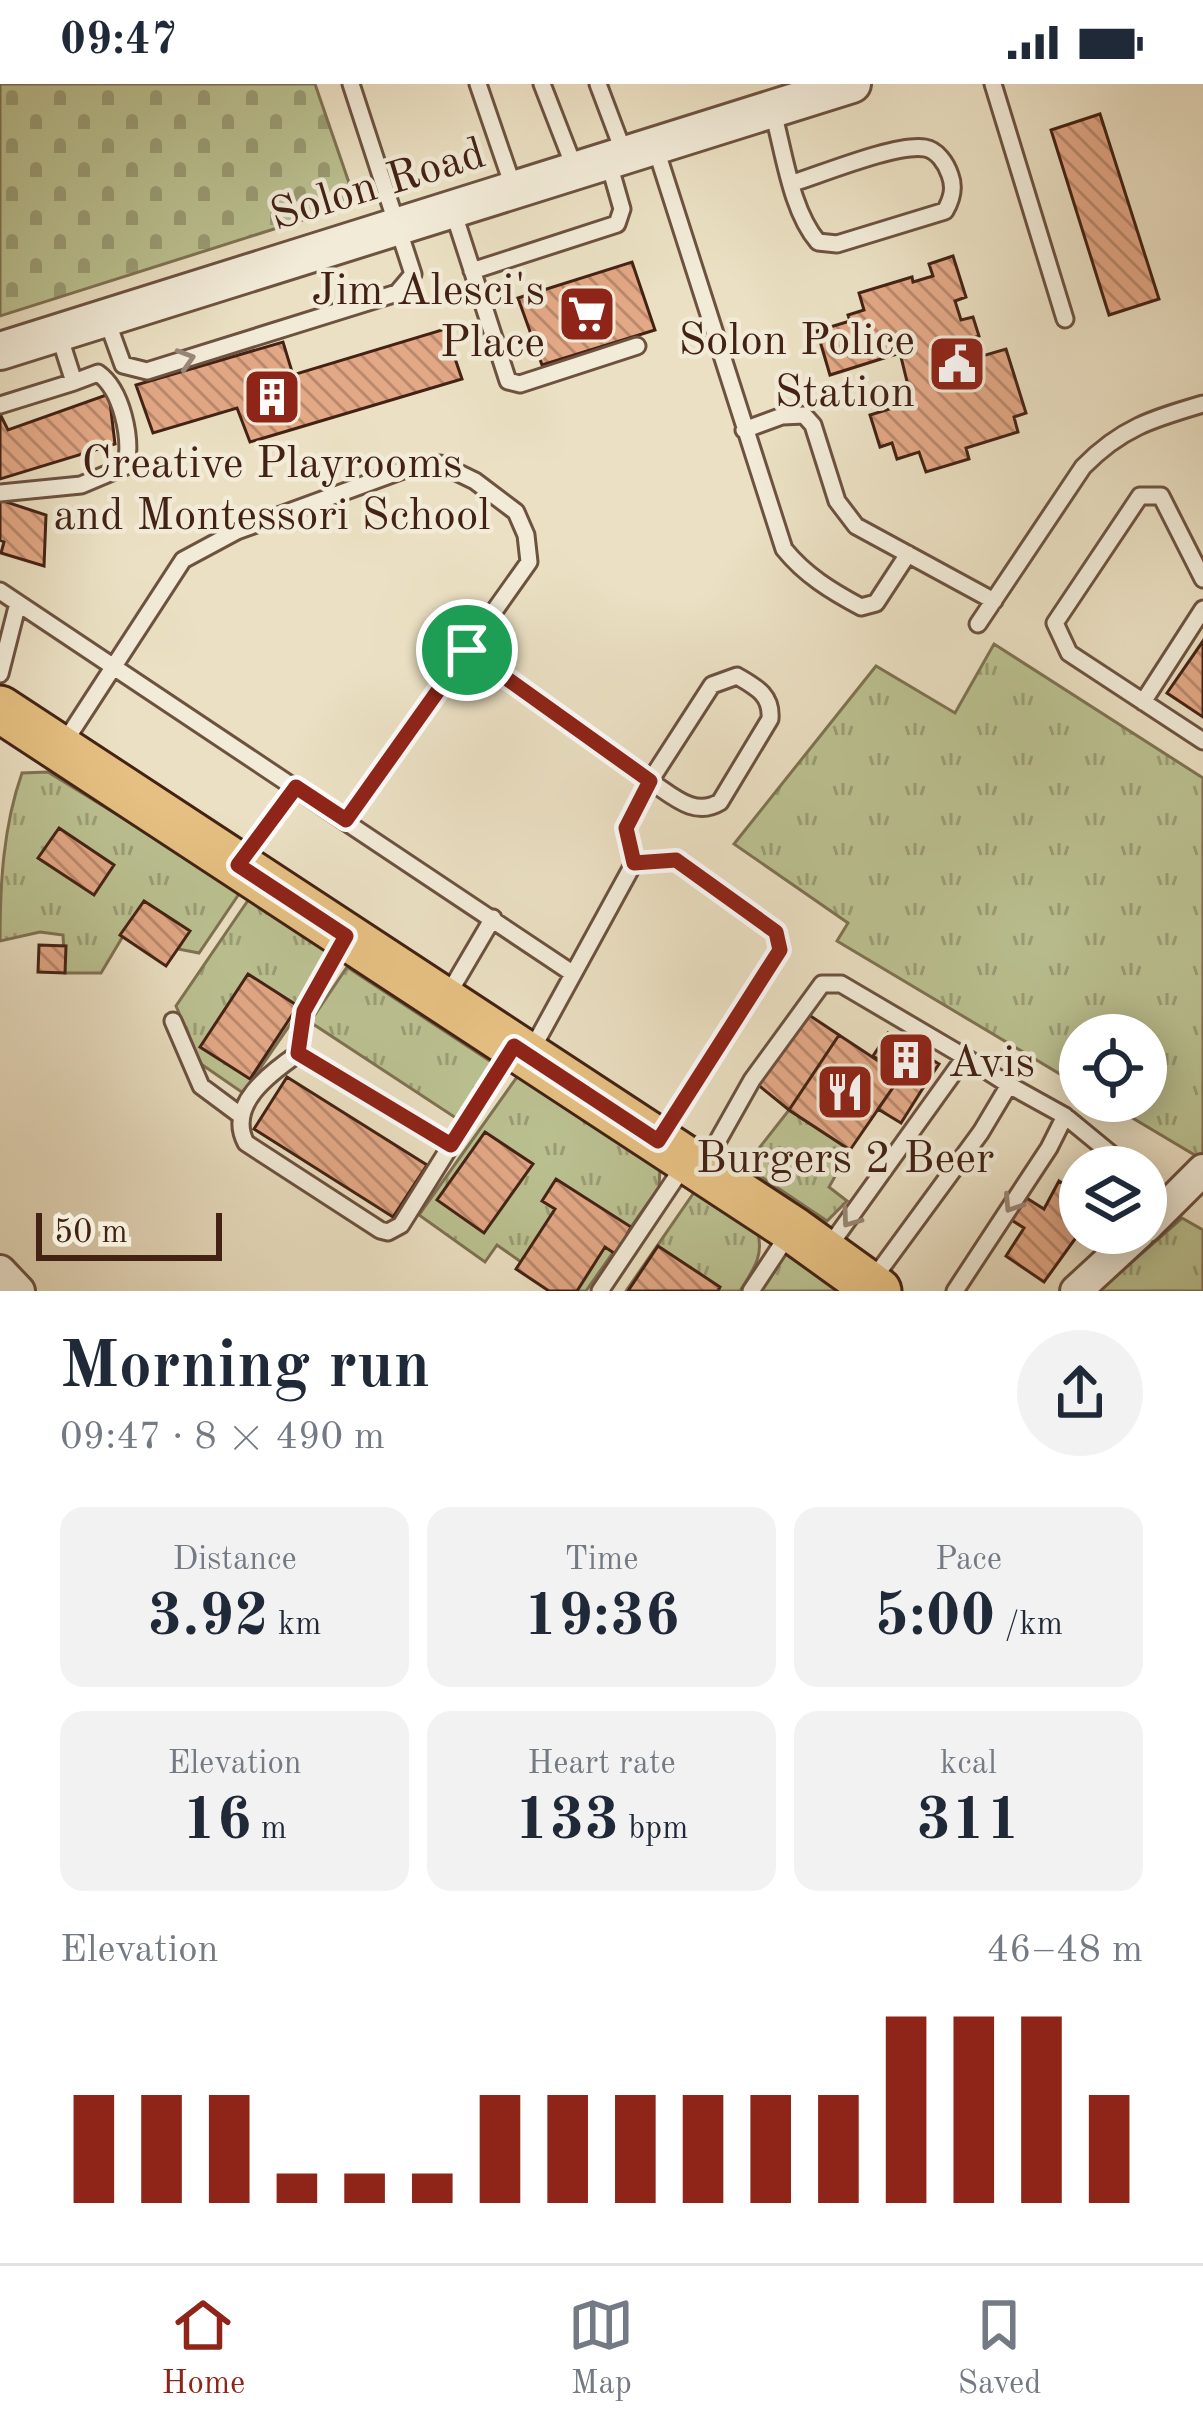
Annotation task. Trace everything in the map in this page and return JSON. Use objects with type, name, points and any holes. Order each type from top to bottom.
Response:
[{"type":"main road","points":[[0,709],[874,1288]]},
{"type":"street","name":"Solon Road","points":[[0,351],[852,84]]},
{"type":"street","points":[[1076,1291],[1116,1254]]},
{"type":"street","points":[[0,1271],[19,1291]]},
{"type":"lane","points":[[105,317],[123,365],[147,371],[398,293],[412,274],[351,84]]},
{"type":"lane","points":[[478,84],[514,190]]},
{"type":"lane","points":[[542,84],[616,158],[744,430],[784,548],[799,567],[829,590],[861,607],[876,603],[908,554]]},
{"type":"lane","points":[[472,271],[617,224],[622,209],[616,158],[598,84]]},
{"type":"lane","points":[[993,84],[1065,319]]},
{"type":"lane","points":[[772,109],[793,183],[806,227],[818,242],[837,244],[945,211],[952,200],[952,178],[939,154],[926,148],[901,150],[793,183]]},
{"type":"lane","points":[[452,208],[508,381],[520,384],[637,346]]},
{"type":"lane","points":[[58,332],[74,382]]},
{"type":"lane","points":[[0,405],[98,373],[111,383],[130,447],[126,466],[81,485],[0,494]]},
{"type":"lane","points":[[978,624],[1083,467],[1101,448],[1144,421],[1203,404]]},
{"type":"lane","points":[[744,430],[782,416],[804,415],[813,424],[838,501],[856,526],[994,601]]},
{"type":"lane","points":[[60,748],[183,560],[259,523],[409,468],[440,464],[475,481],[515,512],[526,535],[529,562],[346,820]]},
{"type":"lane","points":[[1203,579],[1161,496],[1140,496],[1055,623],[1069,653],[1203,741]]},
{"type":"lane","points":[[0,591],[572,973]]},
{"type":"lane","points":[[0,674],[18,603]]},
{"type":"lane","points":[[1143,702],[1203,610]]},
{"type":"lane","points":[[346,936],[304,1011],[298,1053],[270,1074],[240,1115],[240,1131],[246,1143],[388,1232],[400,1226],[572,973],[634,863],[626,828],[650,781],[712,685],[737,676],[761,689],[771,707],[770,719],[720,802],[695,808],[650,781],[467,650]]},
{"type":"lane","points":[[238,865],[296,787]]},
{"type":"lane","points":[[600,1291],[682,1157],[780,950],[776,932],[676,860],[634,863]]},
{"type":"lane","points":[[444,1001],[493,918]]},
{"type":"lane","points":[[682,1157],[752,1080],[822,984],[841,984],[1059,1113]]},
{"type":"lane","points":[[172,1021],[201,1086],[240,1115]]},
{"type":"lane","points":[[298,1053],[451,1145]]},
{"type":"lane","points":[[751,1291],[808,1241],[965,1057]]},
{"type":"lane","points":[[874,1288],[1009,1085]]},
{"type":"lane","points":[[955,1291],[1062,1122]]},
{"type":"lane","points":[[1072,1122],[1101,1146]]},
{"type":"green space","points":[[0,84],[315,84],[356,203],[0,316]]},
{"type":"green space","points":[[994,644],[1203,778],[1203,1160],[1139,1122],[1167,1122],[1167,1014],[1059,1014],[1059,1073],[837,941],[848,923],[734,844],[876,666],[955,713]]},
{"type":"green space","points":[[48,772],[241,891],[199,953],[178,949],[189,931],[144,901],[101,973],[65,973],[63,935],[40,932],[0,941],[4,856],[16,793],[22,773]]},
{"type":"green space","points":[[251,896],[338,955],[243,1093],[201,1064],[176,1006]]},
{"type":"green space","points":[[347,967],[496,1065],[459,1120],[310,1022]]},
{"type":"green space","points":[[522,1070],[660,1168],[659,1187],[586,1291],[562,1291],[497,1245],[485,1262],[419,1215]]},
{"type":"green space","points":[[789,1110],[850,1150],[829,1187],[847,1201],[827,1221],[745,1166]]},
{"type":"green space","points":[[695,1191],[757,1230],[759,1255],[740,1291],[626,1291]]},
{"type":"green space","points":[[1182,1218],[1203,1230],[1203,1291],[1099,1291],[1141,1254],[1167,1254],[1167,1231]]},
{"type":"green space","points":[[781,1251],[844,1291],[755,1291]]},
{"type":"building","points":[[1100,114],[1159,299],[1109,315],[1051,130]]},
{"type":"building","name":"Solon Police Station","points":[[953,256],[966,297],[955,301],[961,320],[973,317],[979,336],[963,341],[966,353],[977,350],[979,357],[1006,349],[1026,413],[1014,417],[1018,432],[966,448],[969,459],[926,472],[919,452],[897,459],[892,443],[880,447],[870,415],[912,402],[900,353],[830,375],[817,331],[850,321],[848,315],[864,310],[859,293],[912,277],[913,282],[933,276],[929,264]]},
{"type":"building","name":"Jim Alesci's Place","points":[[632,262],[655,330],[542,365],[518,298]]},
{"type":"building","name":"Creative Playrooms and Montessori School","points":[[445,329],[462,379],[250,442],[237,408],[153,433],[136,385],[283,342],[293,375]]},
{"type":"building","points":[[109,394],[115,444],[0,479],[0,414],[8,430]]},
{"type":"building","points":[[0,500],[46,515],[44,566],[1,553]]},
{"type":"building","points":[[1203,641],[1203,717],[1167,693]]},
{"type":"building","points":[[59,828],[114,865],[94,895],[38,858]]},
{"type":"building","points":[[144,901],[190,931],[166,966],[120,935]]},
{"type":"building","points":[[39,945],[66,946],[65,973],[38,972]]},
{"type":"building","points":[[248,974],[298,1006],[250,1079],[200,1047]]},
{"type":"building","points":[[806,1013],[839,1035],[789,1110],[757,1084]]},
{"type":"building","name":"Avis","points":[[888,1033],[939,1064],[923,1088],[873,1056]]},
{"type":"building","name":"Burgers 2 Beer","points":[[839,1035],[901,1076],[850,1150],[789,1110]]},
{"type":"building","points":[[901,1076],[923,1088],[901,1123],[878,1109]]},
{"type":"building","points":[[287,1077],[427,1165],[393,1217],[254,1129]]},
{"type":"building","points":[[485,1132],[533,1164],[484,1233],[437,1200]]},
{"type":"building","points":[[556,1179],[631,1227],[617,1255],[605,1247],[577,1291],[549,1291],[516,1269],[555,1209],[542,1201]]},
{"type":"building","points":[[1059,1181],[1059,1254],[1064,1254],[1044,1282],[1006,1256],[1024,1228],[1010,1219],[1025,1197],[1044,1209]]},
{"type":"building","points":[[658,1246],[720,1287],[718,1291],[628,1291]]},
{"type":"place","name":"Jim Alesci's Place","points":[[587,314]]},
{"type":"place","name":"Solon Police Station","points":[[957,364]]},
{"type":"place","name":"Creative Playrooms and Montessori School","points":[[272,397]]},
{"type":"place","name":"Avis","points":[[906,1060]]},
{"type":"place","name":"Burgers 2 Beer","points":[[845,1092]]},
{"type":"route","points":[[467,650],[650,781],[626,828],[634,863],[676,860],[776,932],[780,950],[658,1141],[514,1046],[451,1145],[298,1053],[304,1011],[346,936],[238,865],[296,787],[346,820],[467,650]]}]
